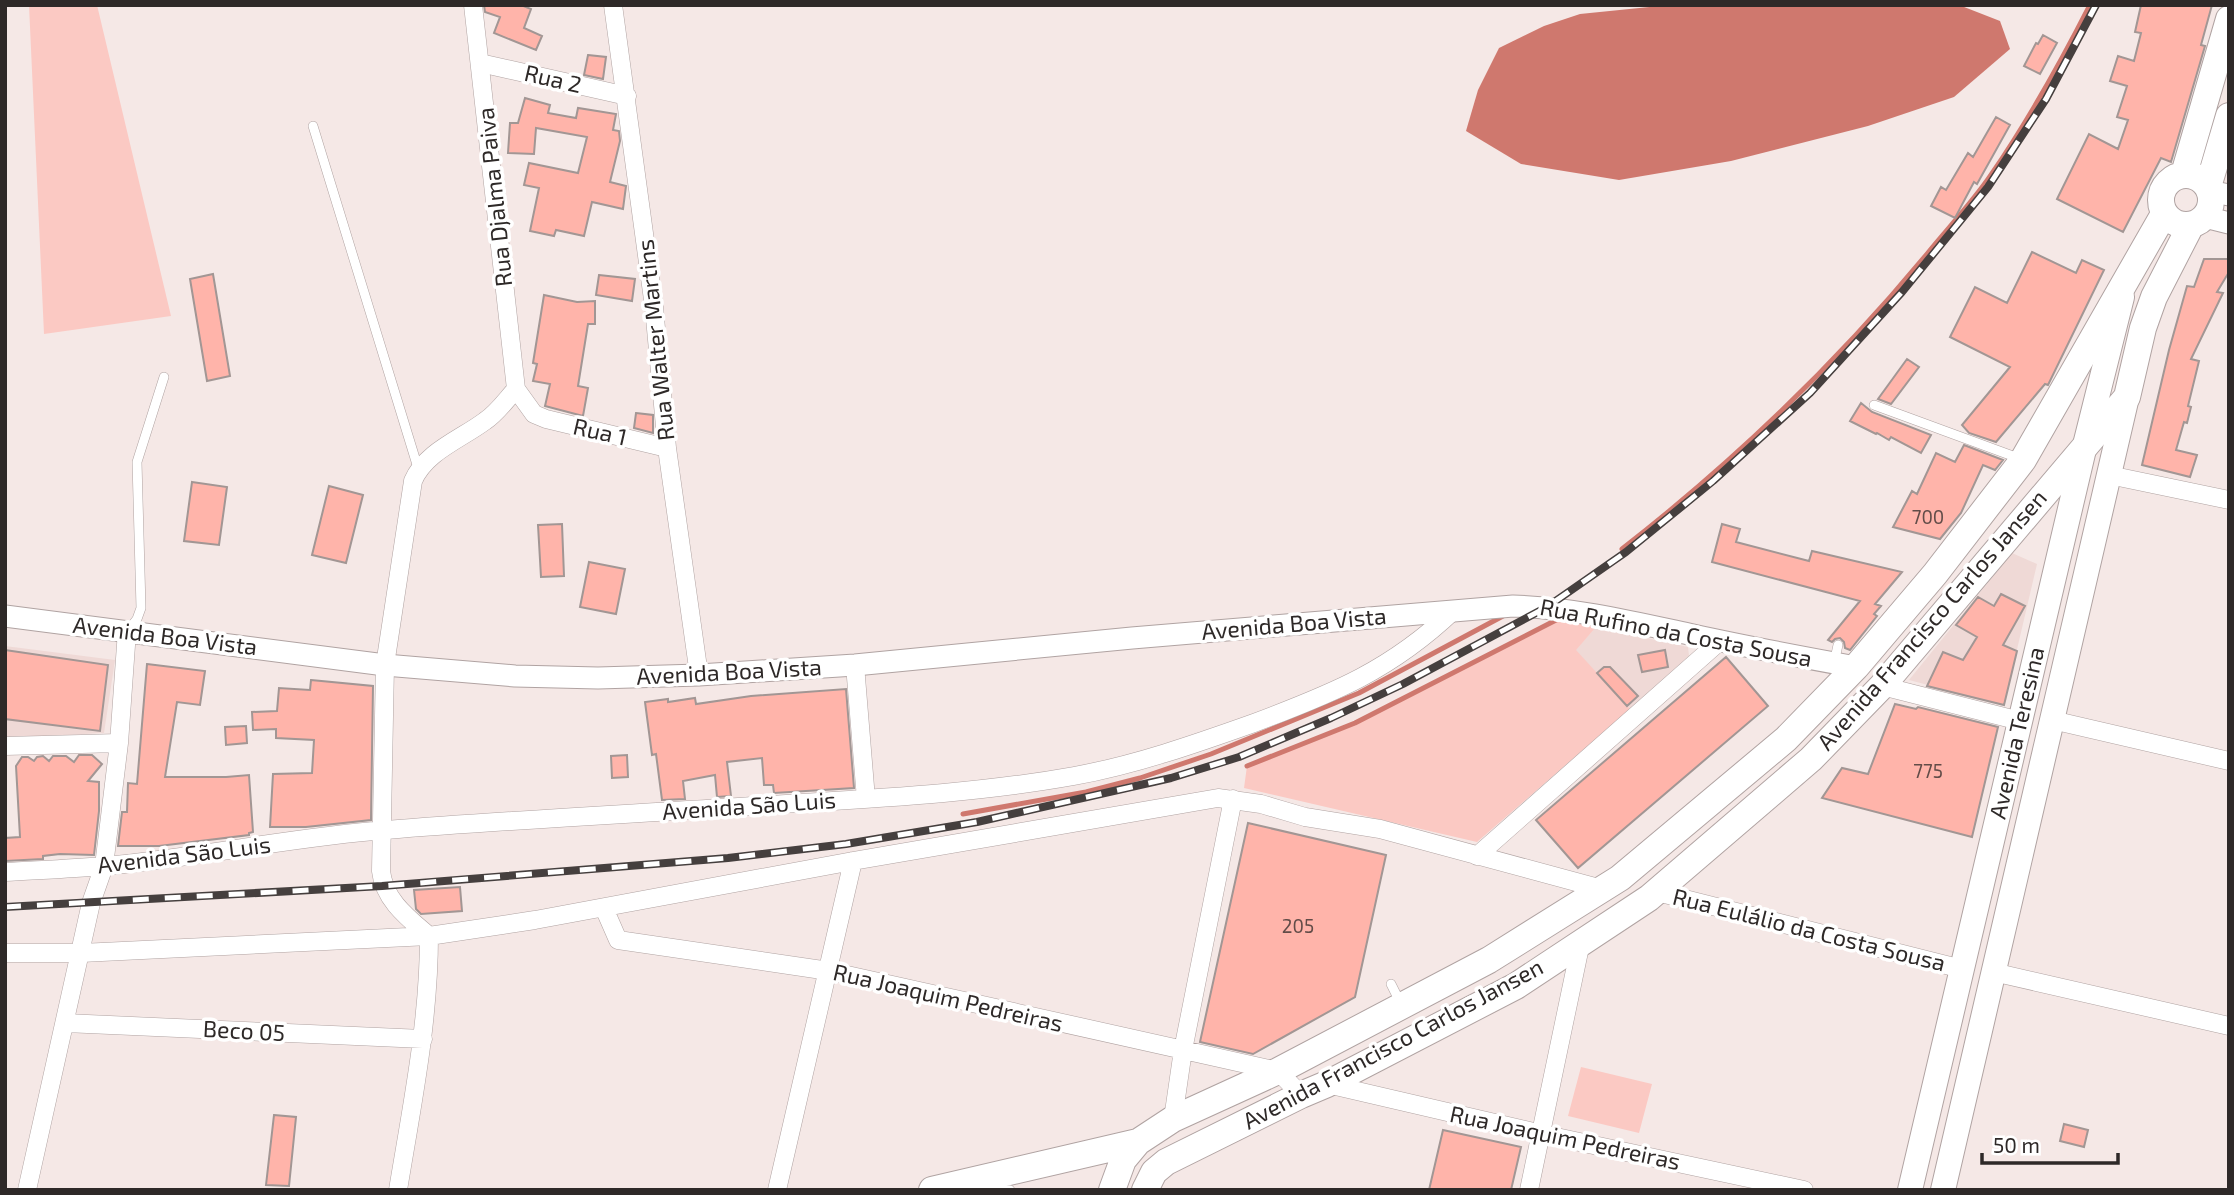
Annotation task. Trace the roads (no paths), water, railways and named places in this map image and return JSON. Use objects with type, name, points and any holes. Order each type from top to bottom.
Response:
[{"type":"main road","name":"Avenida Francisco Carlos Jansen","points":[[1112,1190],[1122,1160],[1138,1142],[1173,1119],[1278,1072],[1397,996],[1489,960],[1620,878],[1786,739],[1843,658],[1883,629],[1935,574],[2023,460],[2164,214],[2161,192],[2170,179],[2184,174],[2229,19]]},
{"type":"main road","name":"Avenida Francisco Carlos Jansen","points":[[1145,1190],[1154,1171],[1166,1162],[1327,1084],[1516,986],[1657,892],[1811,759],[1882,685],[2127,397],[2143,328],[2154,297],[2208,221],[2229,116]]},
{"type":"main road","points":[[2184,174],[2198,177],[2215,191]]},
{"type":"main road","points":[[2164,214],[2176,224],[2208,221]]},
{"type":"main road","name":"Avenida Teresina","points":[[1910,1190],[2085,445],[2128,276]]},
{"type":"main road","name":"Avenida Teresina","points":[[1944,1190],[2127,397]]},
{"type":"main road","points":[[1935,574],[1959,594]]},
{"type":"main road","points":[[2000,807],[2030,814]]},
{"type":"main road","points":[[1939,1062],[1972,1069]]},
{"type":"main road","name":"Avenida Francisco Carlos Jansen","points":[[932,1190],[1138,1142]]},
{"type":"street","name":"Rua Djalma Paiva","points":[[473,5],[516,389]]},
{"type":"street","name":"Rua Walter Martins","points":[[613,5],[654,307],[667,448],[699,676]]},
{"type":"street","name":"Rua 2","points":[[480,63],[626,96]]},
{"type":"street","name":"Rua 1","points":[[516,389],[534,414],[546,419],[667,448]]},
{"type":"street","points":[[398,1190],[424,1039],[429,984],[429,936],[400,909],[382,886],[380,830],[386,665],[409,503],[418,468],[488,420],[516,389]]},
{"type":"street","points":[[2109,475],[2229,500]]},
{"type":"street","name":"Rua Rufino da Costa Sousa","points":[[1454,610],[1547,607],[1587,612],[1720,641],[1843,658]]},
{"type":"street","name":"Avenida Boa Vista","points":[[5,616],[386,665],[552,678],[699,676],[855,665],[1454,610]]},
{"type":"street","name":"Avenida São Luis","points":[[5,872],[104,866],[380,830],[866,799],[1018,785],[1076,776],[1133,763],[1217,736],[1307,703],[1364,678],[1425,637],[1454,610]]},
{"type":"street","points":[[27,1190],[91,903],[104,866],[119,743],[127,631]]},
{"type":"street","points":[[1477,856],[1720,641]]},
{"type":"street","points":[[855,665],[866,799]]},
{"type":"street","points":[[1882,685],[2020,721]]},
{"type":"street","points":[[2052,720],[2229,761]]},
{"type":"street","points":[[5,746],[119,743]]},
{"type":"street","points":[[5,953],[80,953],[429,936],[604,908],[853,861],[1218,798],[1233,799],[1305,817],[1380,829],[1602,889]]},
{"type":"street","points":[[1173,1119],[1183,1050],[1233,799]]},
{"type":"street","points":[[777,1190],[853,861]]},
{"type":"street","name":"Rua Eulálio da Costa Sousa","points":[[1657,892],[1962,969]]},
{"type":"street","name":"Rua Joaquim Pedreiras","points":[[604,908],[618,940],[829,971],[1278,1072]]},
{"type":"street","points":[[1529,1190],[1581,942]]},
{"type":"street","points":[[1993,972],[2229,1026]]},
{"type":"street","name":"Beco 05","points":[[65,1023],[424,1039]]},
{"type":"street","points":[[1278,1072],[1301,1095]]},
{"type":"street","name":"Rua Joaquim Pedreiras","points":[[1327,1084],[1542,1135],[1804,1190]]},
{"type":"lane","points":[[313,126],[418,468]]},
{"type":"lane","points":[[127,631],[137,619],[141,608],[137,462],[164,377]]},
{"type":"lane","points":[[1874,405],[2023,460]]},
{"type":"lane","points":[[995,1190],[1010,1190]]},
{"type":"waterway","points":[[1622,549],[1705,481],[1783,410],[1892,295],[1991,175],[2043,92],[2090,5]]},
{"type":"waterway","points":[[963,814],[1086,792],[1140,778],[1211,754],[1359,693],[1503,616]]},
{"type":"waterway","points":[[1247,766],[1355,723],[1562,617]]},
{"type":"railway","points":[[5,907],[382,886],[728,858],[846,844],[977,822],[1171,778],[1239,757],[1331,718],[1403,684],[1547,607],[1626,552],[1713,481],[1810,393],[1902,292],[1988,187],[2046,99],[2096,5]]}]
